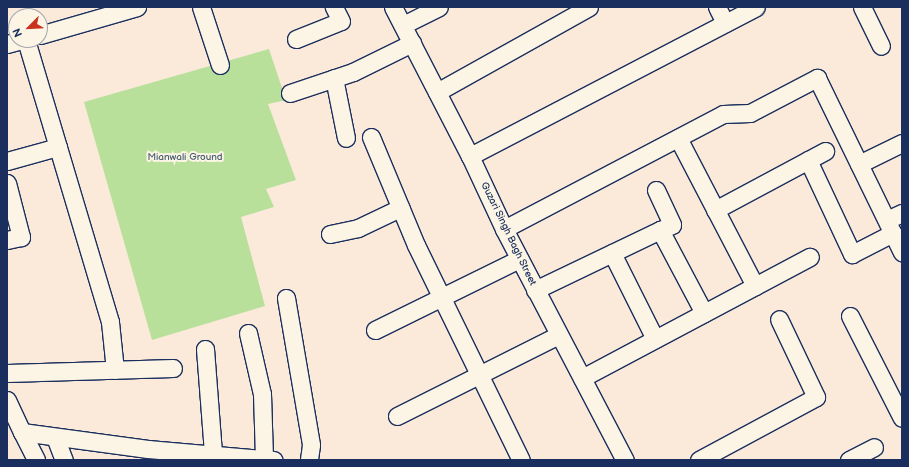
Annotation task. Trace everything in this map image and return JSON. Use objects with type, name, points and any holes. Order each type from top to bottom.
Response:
[{"type":"street","points":[[48,33],[137,7]]},
{"type":"street","points":[[201,7],[220,66]]},
{"type":"street","points":[[296,38],[341,21],[334,7]]},
{"type":"street","name":"Guzari Singh Bagh Street","points":[[393,7],[470,156],[504,229],[625,460]]},
{"type":"street","points":[[403,25],[439,7]]},
{"type":"street","points":[[437,92],[589,7]]},
{"type":"street","points":[[717,7],[725,23]]},
{"type":"street","points":[[470,156],[756,7]]},
{"type":"street","points":[[862,7],[881,46]]},
{"type":"street","points":[[290,93],[334,78],[412,42]]},
{"type":"street","points":[[28,48],[110,322],[115,370]]},
{"type":"street","points":[[334,78],[346,138]]},
{"type":"street","points":[[504,229],[723,114],[750,113],[818,78],[902,252]]},
{"type":"street","points":[[371,137],[400,208],[521,460]]},
{"type":"street","points":[[678,138],[755,286]]},
{"type":"street","points":[[859,164],[902,143]]},
{"type":"street","points":[[7,161],[58,147]]},
{"type":"street","points":[[715,210],[825,151]]},
{"type":"street","points":[[808,160],[852,254],[890,227],[902,212]]},
{"type":"street","points":[[7,184],[21,238],[7,240]]},
{"type":"street","points":[[536,290],[672,224],[656,190]]},
{"type":"street","points":[[330,234],[358,228],[400,208]]},
{"type":"street","points":[[660,230],[704,313]]},
{"type":"street","points":[[612,253],[655,339]]},
{"type":"street","points":[[582,378],[810,257]]},
{"type":"street","points":[[375,330],[520,259]]},
{"type":"street","points":[[286,298],[310,445],[309,460]]},
{"type":"street","points":[[850,316],[902,418]]},
{"type":"street","points":[[699,460],[816,397],[779,319]]},
{"type":"street","points":[[16,432],[55,437],[147,454],[269,459],[262,394],[248,333]]},
{"type":"street","points":[[397,416],[559,335]]},
{"type":"street","points":[[205,349],[224,456]]},
{"type":"street","points":[[7,373],[173,368]]},
{"type":"street","points":[[7,400],[16,432],[36,460]]},
{"type":"street","points":[[55,437],[64,460]]},
{"type":"street","points":[[849,460],[874,447]]},
{"type":"green space","name":"Mianwali Ground","points":[[269,49],[286,100],[268,104],[296,180],[266,189],[274,207],[241,217],[265,306],[152,340],[84,102]]}]
